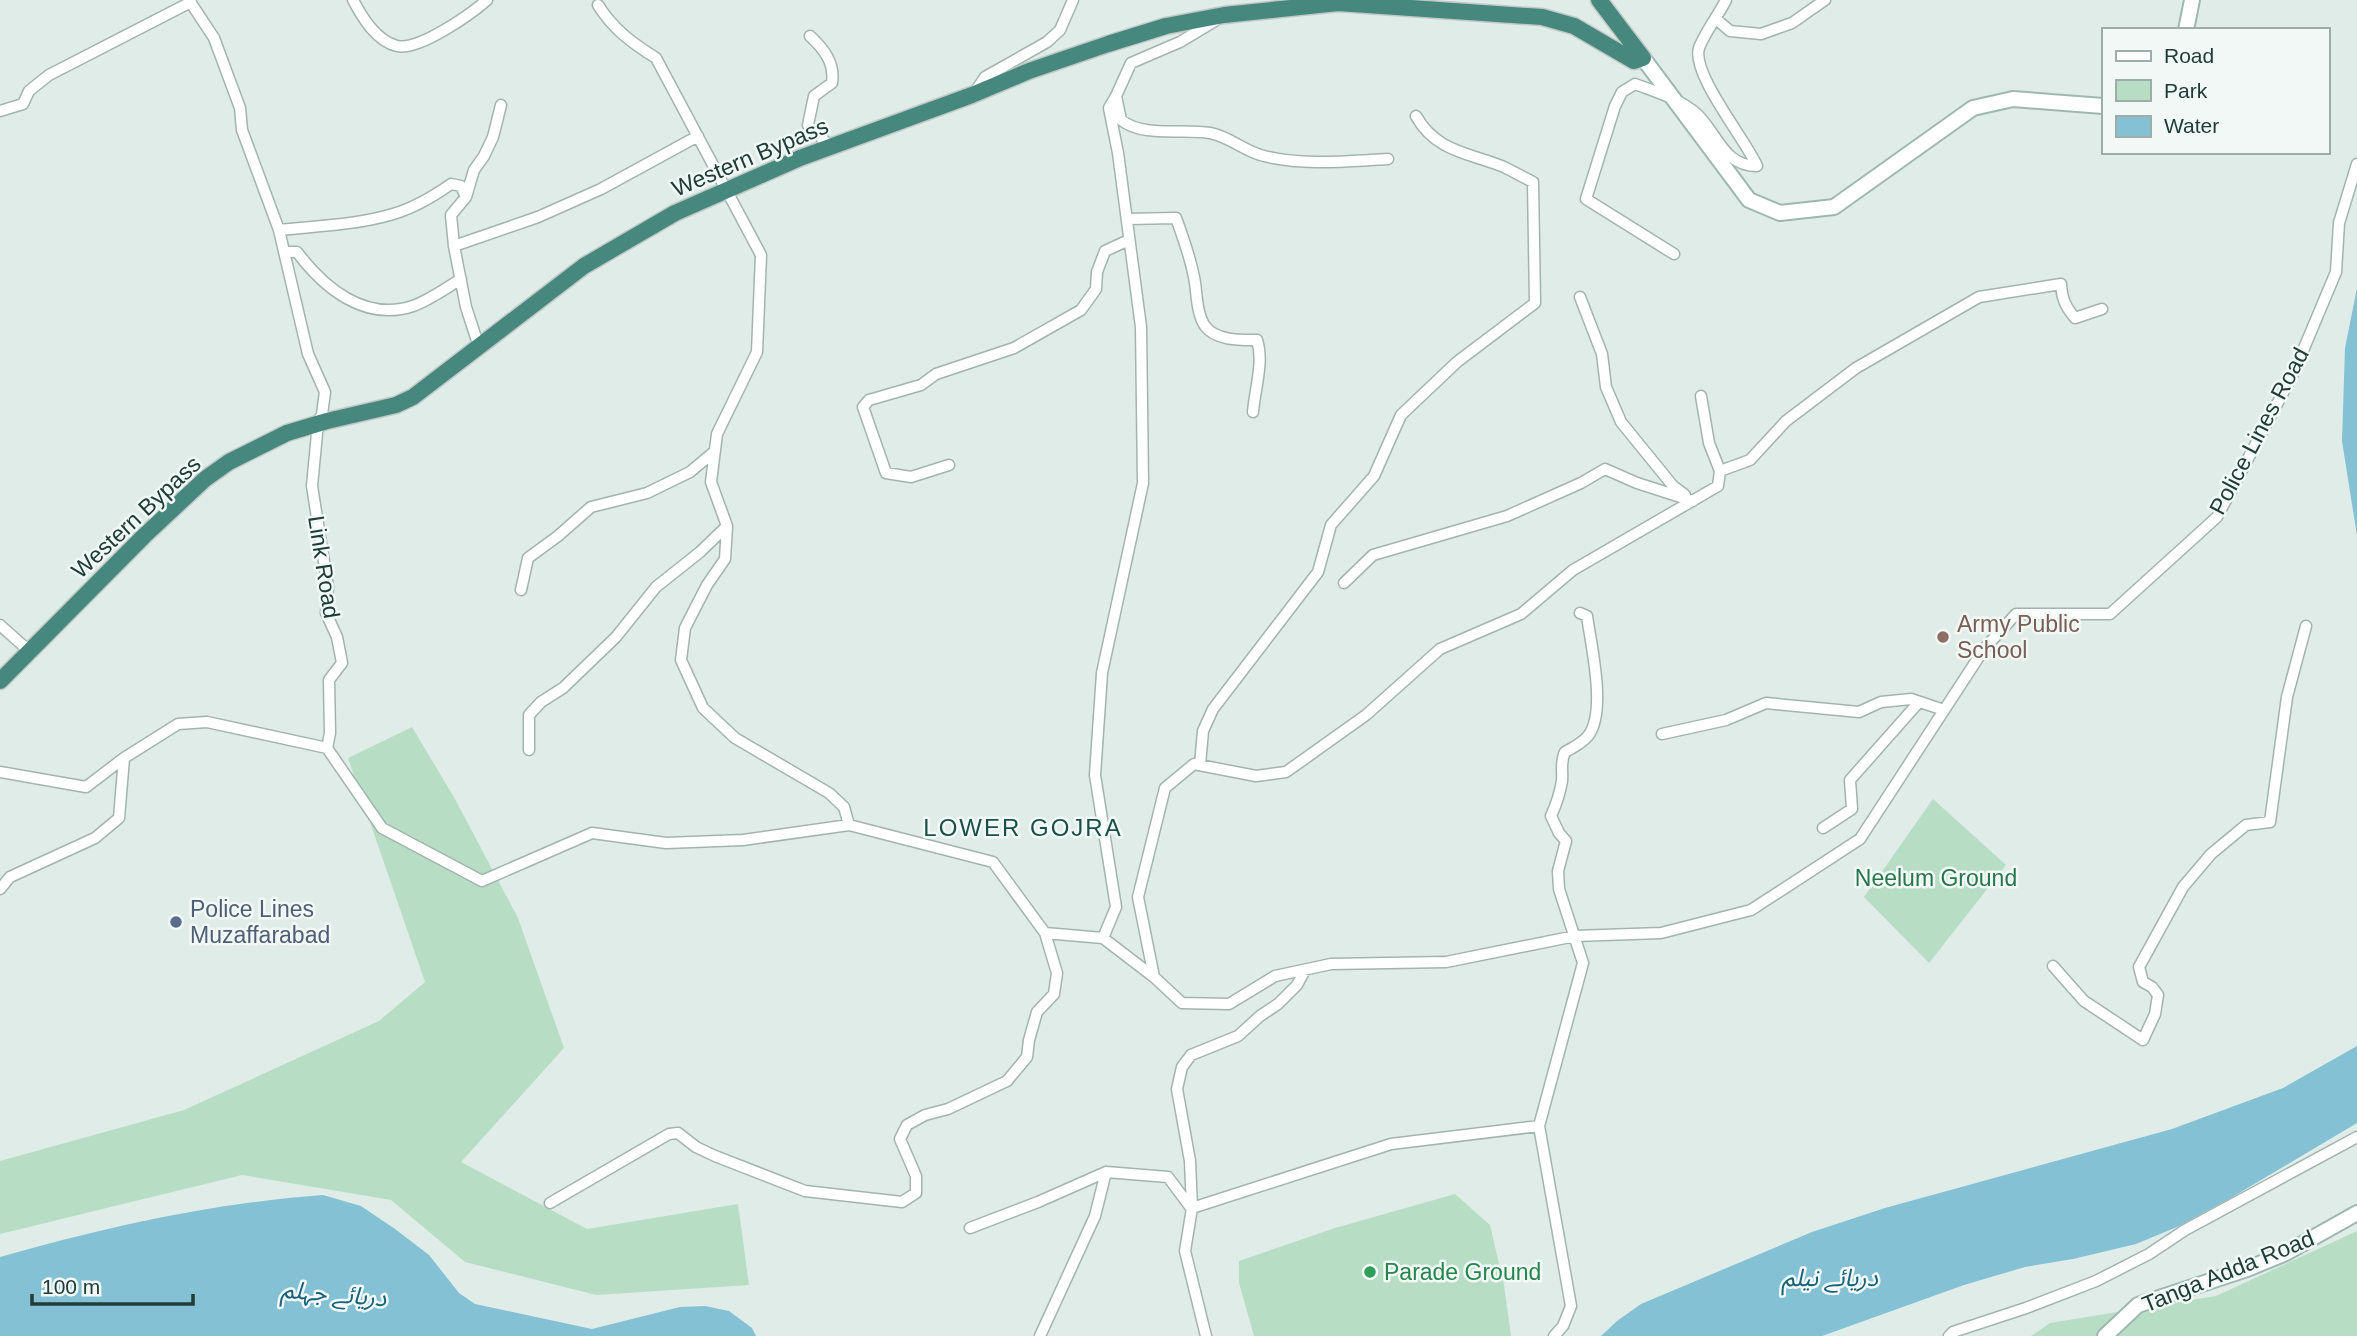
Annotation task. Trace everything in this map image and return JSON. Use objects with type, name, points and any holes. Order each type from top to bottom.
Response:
[{"type":"highway","points":[[1598,0],[1643,58]]},
{"type":"highway","name":"Western Bypass","points":[[0,681],[144,536],[205,479],[229,462],[287,433],[396,405],[440,379],[584,266],[675,213],[726,189],[1029,71],[1166,26],[1224,15],[1338,3],[1542,18],[1574,26],[1634,61],[1643,58]]},
{"type":"main road","points":[[2186,28],[2192,0]]},
{"type":"main road","points":[[1643,58],[1749,200],[1780,213],[1834,207],[1973,108],[2012,99],[2102,106]]},
{"type":"main road","name":"Tanga Adda Road","points":[[2105,1336],[2138,1305],[2247,1269],[2286,1253],[2357,1213]]},
{"type":"street","points":[[353,0],[374,33],[397,46],[414,44],[443,30],[487,0]]},
{"type":"street","points":[[972,95],[985,77],[1054,36],[1060,30],[1073,0]]},
{"type":"street","points":[[1674,254],[1586,199],[1615,106],[1622,92],[1635,84],[1670,97],[1698,115],[1735,160],[1743,166],[1757,166],[1750,150],[1732,128],[1700,68],[1698,50],[1726,0]]},
{"type":"street","points":[[1716,19],[1730,31],[1761,34],[1792,23],[1825,0]]},
{"type":"street","points":[[0,111],[23,103],[29,91],[50,75],[190,1],[214,38],[240,108],[242,130],[279,230],[308,354],[325,392],[318,424]]},
{"type":"street","points":[[598,5],[626,39],[656,58],[761,255],[757,352],[717,434],[710,482],[727,526],[725,559],[702,593],[685,628],[681,660],[703,708],[735,738],[829,793],[844,807],[849,825]]},
{"type":"street","points":[[1045,933],[1103,938],[1116,907],[1095,775],[1102,673],[1143,483],[1141,327],[1118,153],[1109,108],[1131,63],[1180,42],[1224,15]]},
{"type":"street","points":[[810,36],[823,48],[834,71],[832,83],[814,96],[808,125],[831,147]]},
{"type":"street","points":[[1116,96],[1121,120],[1133,128],[1212,133],[1260,156],[1282,160],[1327,162],[1388,159]]},
{"type":"street","points":[[480,346],[466,307],[451,215],[466,198],[474,170],[493,137],[501,105]]},
{"type":"street","points":[[1200,765],[1203,731],[1213,709],[1318,572],[1331,525],[1374,475],[1401,415],[1457,362],[1535,303],[1533,182],[1503,167],[1459,153],[1423,129],[1416,116]]},
{"type":"street","points":[[454,246],[551,212],[601,189],[698,136]]},
{"type":"street","name":"Police Lines Road","points":[[1103,938],[1154,977],[1182,1003],[1229,1004],[1275,976],[1331,964],[1446,962],[1575,936],[1661,933],[1751,909],[1860,839],[1984,649],[2016,614],[2110,614],[2217,517],[2294,372],[2336,272],[2339,223],[2357,164]]},
{"type":"street","points":[[279,230],[358,222],[394,214],[432,197],[451,184],[461,186],[466,198]]},
{"type":"street","points":[[1127,219],[1176,218],[1194,276],[1205,326],[1220,336],[1240,341],[1257,340],[1262,354],[1255,385],[1253,412]]},
{"type":"street","points":[[949,465],[911,477],[886,473],[863,407],[869,400],[921,385],[936,374],[1014,348],[1081,310],[1096,289],[1097,272],[1105,251],[1129,240]]},
{"type":"street","points":[[284,253],[297,252],[309,267],[346,300],[385,311],[412,306],[461,279]]},
{"type":"street","points":[[1720,471],[1750,460],[1786,421],[1856,368],[1979,297],[2061,284],[2065,306],[2075,318],[2102,309]]},
{"type":"street","points":[[1580,297],[1602,354],[1606,387],[1621,422],[1673,486],[1693,501]]},
{"type":"street","points":[[1154,977],[1138,897],[1165,788],[1194,764],[1256,776],[1286,772],[1366,715],[1440,649],[1521,614],[1573,570],[1718,486],[1720,471],[1709,443],[1701,396]]},
{"type":"street","name":"Link Road","points":[[318,424],[312,486],[328,587],[326,612],[337,637],[342,663],[329,680],[330,733],[327,748]]},
{"type":"street","points":[[521,590],[528,558],[591,507],[647,493],[690,472],[715,451]]},
{"type":"street","points":[[1344,583],[1373,555],[1507,516],[1581,483],[1605,469],[1637,483],[1693,501]]},
{"type":"street","points":[[530,750],[529,715],[541,702],[563,688],[616,637],[656,587],[700,552],[727,526]]},
{"type":"street","points":[[1554,1336],[1563,1326],[1571,1306],[1539,1126],[1583,963],[1559,889],[1558,871],[1566,841],[1551,816],[1562,778],[1561,761],[1565,752],[1579,745],[1590,734],[1595,714],[1598,684],[1592,663],[1587,616],[1580,613]]},
{"type":"street","points":[[0,625],[29,651]]},
{"type":"street","points":[[2053,966],[2084,1001],[2143,1040],[2155,1014],[2158,995],[2152,987],[2143,982],[2139,967],[2183,887],[2210,854],[2246,825],[2270,822],[2287,697],[2306,626]]},
{"type":"street","points":[[1662,734],[1726,720],[1766,703],[1858,712],[1881,702],[1911,699],[1944,710]]},
{"type":"street","points":[[1823,828],[1852,808],[1850,780],[1919,702]]},
{"type":"street","points":[[0,772],[86,787],[124,758],[178,724],[207,722],[327,748],[382,828],[482,881],[592,833],[666,843],[743,839],[849,825],[993,862],[1045,933],[1057,973],[1054,994],[1037,1012],[1027,1057],[1007,1082],[907,1125],[900,1139],[916,1176],[916,1193],[902,1202],[805,1191],[715,1156],[696,1147],[678,1133],[669,1134],[550,1203]]},
{"type":"street","points":[[0,889],[10,877],[95,838],[119,818],[124,758]]},
{"type":"street","points":[[1206,1336],[1185,1251],[1192,1208],[1189,1161],[1177,1089],[1182,1067],[1191,1055],[1238,1037],[1297,985],[1305,970]]},
{"type":"street","points":[[1192,1208],[1391,1144],[1539,1126]]},
{"type":"street","points":[[1949,1336],[1953,1332],[2096,1282],[2149,1254],[2185,1230],[2357,1137]]},
{"type":"street","points":[[970,1228],[1107,1172],[1168,1177],[1192,1208]]},
{"type":"street","points":[[1040,1336],[1095,1216],[1107,1172]]},
{"type":"green space","points":[[412,727],[455,799],[518,918],[564,1048],[461,1162],[587,1229],[738,1204],[749,1285],[596,1295],[465,1262],[391,1200],[242,1175],[0,1234],[0,1161],[184,1110],[379,1021],[425,982],[348,758]]},
{"type":"green space","name":"Neelum Ground","points":[[1933,799],[2006,865],[1929,963],[1864,897]]},
{"type":"green space","name":"Parade Ground","points":[[1455,1194],[1490,1225],[1504,1285],[1511,1336],[1254,1336],[1239,1283],[1239,1261],[1335,1228]]},
{"type":"green space","points":[[2357,1231],[2357,1336],[2031,1336],[2050,1323],[2216,1296]]},
{"type":"water","points":[[2357,288],[2357,536],[2342,441],[2345,348]]},
{"type":"water","name":"دریائے نیلم","points":[[2357,1046],[2357,1123],[2229,1199],[2177,1227],[2136,1244],[2025,1267],[1964,1285],[1822,1336],[1601,1336],[1641,1304],[1812,1232],[1885,1208],[2172,1129],[2283,1088]]},
{"type":"water","name":"دریائے جہلم","points":[[323,1195],[361,1206],[395,1229],[429,1255],[459,1293],[475,1304],[592,1329],[680,1307],[705,1306],[729,1311],[752,1328],[756,1336],[0,1336],[0,1257],[80,1236],[201,1210]]},
{"type":"place","name":"Army Public School","points":[[1943,637]]},
{"type":"place","name":"Police Lines Muzaffarabad","points":[[176,922]]},
{"type":"place","name":"Parade Ground","points":[[1370,1272]]},
{"type":"district","name":"LOWER GOJRA","points":[[1023,828]]}]
